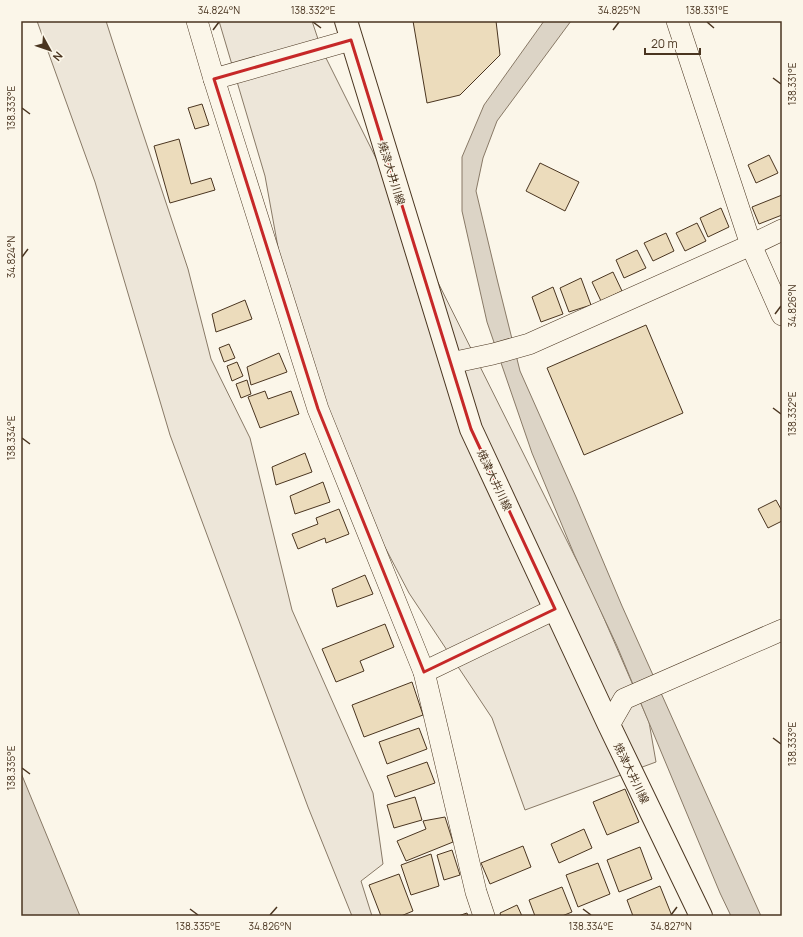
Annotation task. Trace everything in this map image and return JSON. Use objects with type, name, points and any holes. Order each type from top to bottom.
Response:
[{"type":"main road","name":"焼津大井川線","points":[[349,31],[471,429],[609,725],[701,916]]},
{"type":"street","points":[[197,21],[318,409],[424,672],[476,892],[484,916]]},
{"type":"street","points":[[677,21],[751,245],[782,314]]},
{"type":"street","points":[[214,79],[349,31]]},
{"type":"street","points":[[451,363],[529,344],[782,230]]},
{"type":"street","points":[[424,672],[555,609]]},
{"type":"street","points":[[609,725],[624,699],[782,630]]},
{"type":"highlighted area","points":[[351,40],[471,429],[555,609],[424,672],[318,409],[214,79]]},
{"type":"shaded area","points":[[37,21],[106,21],[188,269],[211,359],[250,438],[292,610],[373,793],[383,864],[361,881],[372,916],[352,916],[308,807],[170,435],[95,182]]},
{"type":"shaded area","points":[[219,21],[312,21],[321,48],[593,593],[649,722],[656,762],[525,810],[492,718],[409,593],[305,395],[265,176]]},
{"type":"shaded area","points":[[544,21],[571,21],[497,121],[483,158],[476,191],[498,283],[520,371],[576,497],[622,606],[761,916],[731,916],[720,893],[617,646],[574,554],[532,453],[487,322],[462,211],[462,157],[484,105]]},
{"type":"shaded area","points":[[21,773],[80,916],[21,916]]},
{"type":"building","points":[[413,21],[496,21],[500,55],[460,95],[427,103]]},
{"type":"building","points":[[202,104],[209,125],[195,129],[188,108]]},
{"type":"building","points":[[179,139],[191,184],[211,178],[215,190],[170,203],[154,146]]},
{"type":"building","points":[[769,155],[778,173],[756,183],[748,165]]},
{"type":"building","points":[[540,163],[579,182],[565,211],[526,191]]},
{"type":"building","points":[[782,195],[782,215],[759,224],[752,207]]},
{"type":"building","points":[[721,208],[729,227],[708,237],[700,218]]},
{"type":"building","points":[[697,223],[706,241],[685,251],[676,233]]},
{"type":"building","points":[[666,233],[674,251],[653,261],[644,243]]},
{"type":"building","points":[[637,250],[646,268],[624,278],[616,260]]},
{"type":"building","points":[[613,272],[622,291],[601,301],[592,282]]},
{"type":"building","points":[[581,278],[591,305],[569,312],[560,288]]},
{"type":"building","points":[[553,287],[563,314],[541,322],[532,297]]},
{"type":"building","points":[[245,300],[252,319],[216,332],[212,314]]},
{"type":"building","points":[[646,325],[683,413],[584,455],[547,368]]},
{"type":"building","points":[[229,344],[235,358],[224,362],[219,348]]},
{"type":"building","points":[[279,353],[287,372],[251,385],[247,367]]},
{"type":"building","points":[[237,362],[243,376],[232,381],[227,366]]},
{"type":"building","points":[[247,380],[251,394],[241,398],[236,384]]},
{"type":"building","points":[[265,391],[268,399],[291,391],[299,414],[260,428],[248,397]]},
{"type":"building","points":[[305,453],[312,472],[276,485],[272,467]]},
{"type":"building","points":[[323,482],[330,502],[295,514],[290,496]]},
{"type":"building","points":[[776,500],[782,511],[782,521],[768,528],[758,509]]},
{"type":"building","points":[[339,509],[349,534],[326,543],[325,538],[298,549],[292,534],[318,524],[316,518]]},
{"type":"building","points":[[365,575],[373,594],[337,607],[332,589]]},
{"type":"building","points":[[385,624],[394,647],[360,661],[364,671],[336,682],[322,649]]},
{"type":"building","points":[[412,682],[423,715],[364,737],[352,705]]},
{"type":"building","points":[[419,728],[427,749],[387,764],[379,742]]},
{"type":"building","points":[[427,762],[435,783],[395,797],[387,776]]},
{"type":"building","points":[[625,789],[639,822],[607,835],[593,802]]},
{"type":"building","points":[[415,797],[422,820],[394,828],[387,805]]},
{"type":"building","points":[[445,817],[453,842],[406,861],[397,841],[426,829],[423,821]]},
{"type":"building","points":[[584,829],[592,848],[559,863],[551,844]]},
{"type":"building","points":[[523,846],[531,867],[490,884],[481,863]]},
{"type":"building","points":[[640,847],[652,879],[619,892],[607,860]]},
{"type":"building","points":[[452,850],[460,875],[444,880],[437,855]]},
{"type":"building","points":[[431,854],[439,886],[411,895],[401,865]]},
{"type":"building","points":[[598,863],[610,894],[578,907],[566,875]]},
{"type":"building","points":[[399,874],[413,911],[401,916],[381,916],[369,885]]},
{"type":"building","points":[[660,886],[672,916],[633,916],[627,900]]},
{"type":"building","points":[[562,887],[572,912],[562,916],[535,916],[529,900]]},
{"type":"building","points":[[517,905],[522,916],[501,916],[500,913]]},
{"type":"building","points":[[467,913],[468,916],[458,916]]}]
